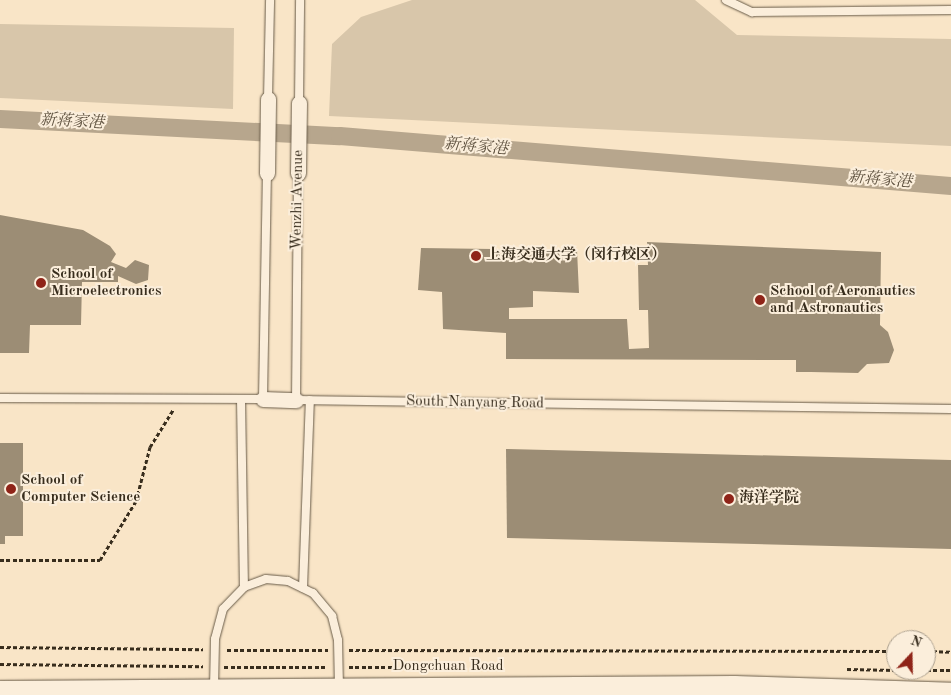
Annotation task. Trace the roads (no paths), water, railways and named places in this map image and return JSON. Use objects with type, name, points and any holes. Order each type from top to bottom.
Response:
[{"type":"main road","name":"Dongchuan Road","points":[[0,690],[214,688],[339,677],[951,693]]},
{"type":"street","name":"Wenzhi Avenue","points":[[267,173],[268,99]]},
{"type":"street","name":"Wenzhi Avenue","points":[[298,103],[298,173]]},
{"type":"street","name":"South Nanyang Road","points":[[263,399],[303,400]]},
{"type":"lane","name":"Wenzhi Avenue","points":[[268,99],[270,0]]},
{"type":"lane","name":"Wenzhi Avenue","points":[[298,103],[300,0]]},
{"type":"lane","points":[[726,0],[752,12],[951,10]]},
{"type":"lane","name":"Wenzhi Avenue","points":[[263,399],[267,173]]},
{"type":"lane","name":"Wenzhi Avenue","points":[[298,173],[303,400],[303,588]]},
{"type":"lane","name":"South Nanyang Road","points":[[0,398],[263,399]]},
{"type":"lane","points":[[241,399],[244,587]]},
{"type":"lane","name":"South Nanyang Road","points":[[303,400],[951,409]]},
{"type":"lane","points":[[214,688],[215,650],[224,608],[244,587],[266,579],[303,588],[332,616],[338,650],[339,677]]},
{"type":"waterway","name":"新蒋家港","points":[[0,119],[340,136],[951,186]]},
{"type":"place","name":"上海交通大学（闵行校区）","points":[[476,256]]},
{"type":"place","name":"School of Microelectronics","points":[[41,283]]},
{"type":"place","name":"School of Aeronautics and Astronautics","points":[[760,300]]},
{"type":"place","name":"School of Computer Science","points":[[11,489]]},
{"type":"place","name":"海洋学院","points":[[729,499]]}]
